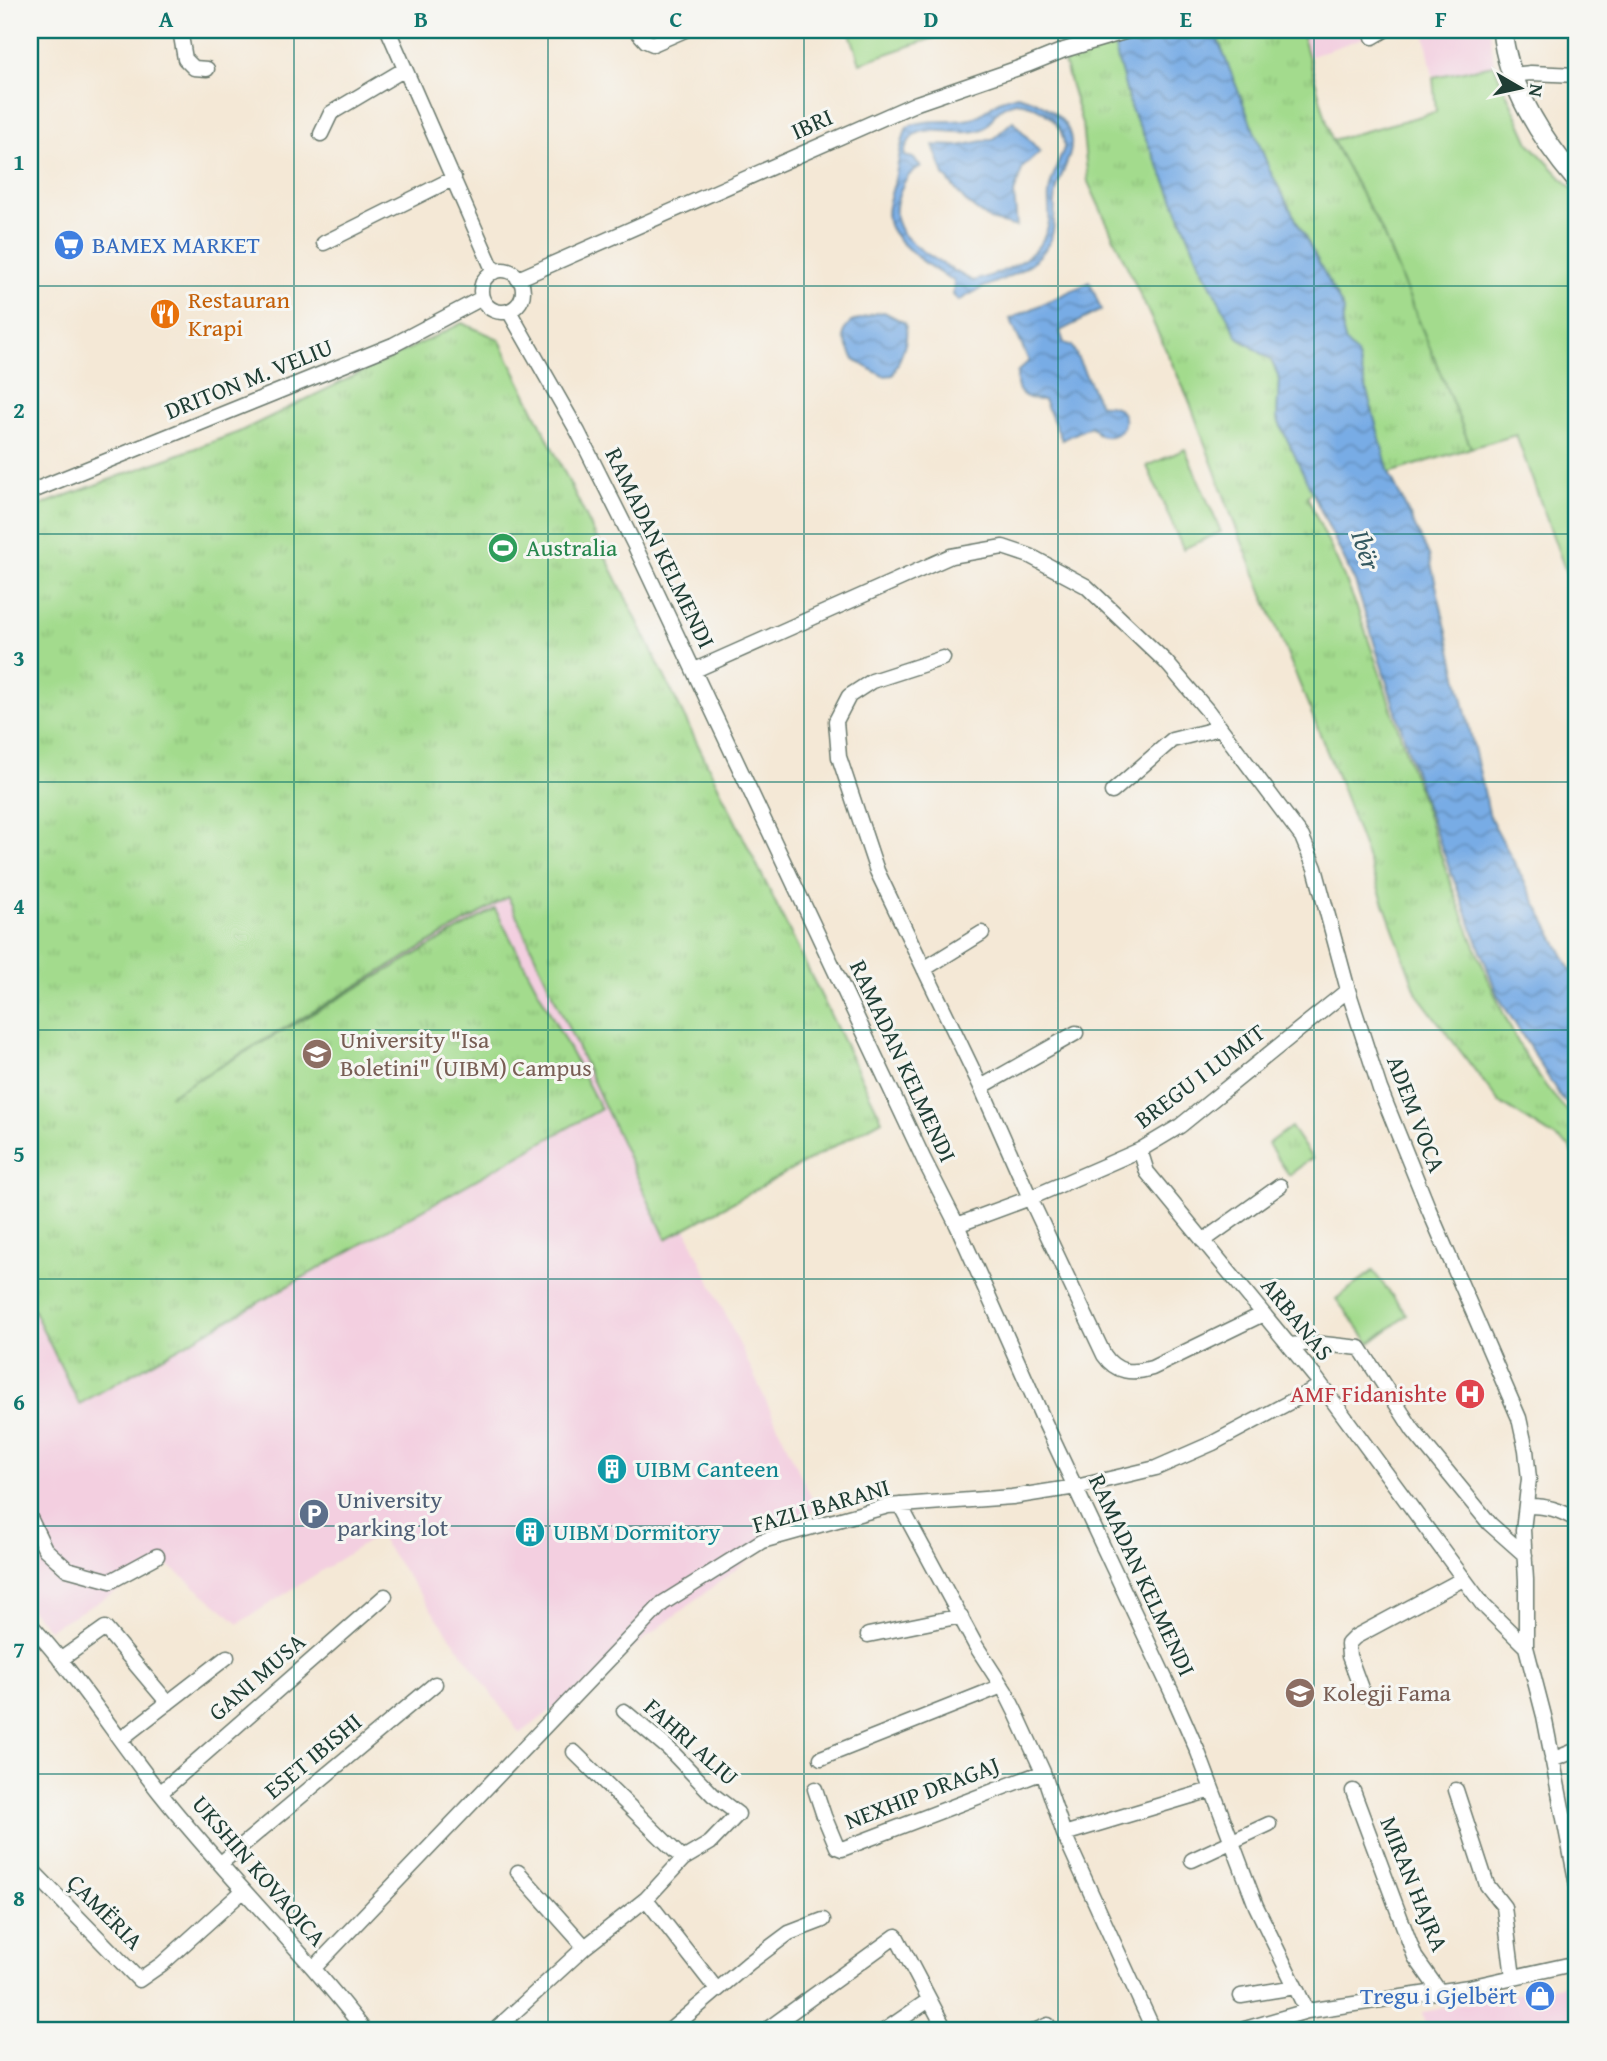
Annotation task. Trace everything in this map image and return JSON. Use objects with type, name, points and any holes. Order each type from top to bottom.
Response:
[{"type":"main road","points":[[1502,30],[1512,75],[1532,119],[1577,181]]},
{"type":"street","points":[[180,30],[184,59],[194,68],[208,69]]},
{"type":"street","points":[[388,30],[494,272]]},
{"type":"street","points":[[636,30],[646,41],[653,44],[685,30]]},
{"type":"street","name":"IBRI","points":[[518,279],[917,103],[1064,50],[1131,30]]},
{"type":"street","points":[[321,134],[331,113],[405,69]]},
{"type":"street","points":[[1512,75],[1577,75]]},
{"type":"street","points":[[324,243],[454,178]]},
{"type":"street","points":[[508,271],[518,279],[522,297],[519,303],[509,311],[489,308],[482,298],[482,285],[489,275],[508,271]]},
{"type":"street","name":"DRITON M. VELIU","points":[[30,492],[393,345],[482,298]]},
{"type":"street","name":"RAMADAN KELMENDI","points":[[509,311],[578,432],[695,670],[957,1225],[1172,1693],[1198,1752],[1230,1842]]},
{"type":"street","name":"ADEM VOCA","points":[[695,670],[951,556],[1003,547],[1030,556],[1086,586],[1166,662],[1207,710],[1301,837],[1315,868],[1348,990],[1380,1089],[1519,1418],[1527,1450],[1529,1479],[1523,1530],[1526,1647],[1544,1716],[1577,1885]]},
{"type":"street","points":[[943,658],[872,681],[849,696],[836,721],[839,757],[877,871],[981,1087],[1104,1355],[1119,1370],[1139,1372],[1263,1314]]},
{"type":"street","points":[[1112,792],[1172,740],[1220,728]]},
{"type":"street","points":[[924,969],[982,933]]},
{"type":"street","name":"BREGU I LUMIT","points":[[957,1225],[1030,1198],[1140,1150],[1180,1126],[1348,990]]},
{"type":"street","points":[[981,1087],[1076,1034]]},
{"type":"street","name":"ARBANAS","points":[[1140,1150],[1147,1172],[1321,1386],[1483,1605],[1526,1647]]},
{"type":"street","points":[[1203,1241],[1280,1186]]},
{"type":"street","points":[[1289,1345],[1314,1343],[1360,1348],[1419,1438],[1490,1524],[1525,1555]]},
{"type":"street","name":"FAZLI BARANI","points":[[314,1968],[663,1603],[762,1541],[888,1506],[1012,1497],[1076,1487],[1156,1468],[1213,1443],[1321,1386]]},
{"type":"street","name":"NEXHIP DRAGAJ","points":[[900,1506],[976,1646],[1002,1686],[1043,1772],[1064,1835],[1154,2031]]},
{"type":"street","points":[[1526,1507],[1560,1510],[1577,1520]]},
{"type":"street","points":[[30,1518],[45,1549],[68,1569],[111,1581],[157,1556]]},
{"type":"street","points":[[1363,1694],[1349,1656],[1348,1644],[1355,1637],[1463,1579]]},
{"type":"street","name":"GANI MUSA","points":[[160,1793],[385,1596]]},
{"type":"street","points":[[868,1635],[961,1616]]},
{"type":"street","name":"UKSHIN KOVAQICA","points":[[30,1624],[160,1793],[243,1891],[314,1968],[365,2031]]},
{"type":"street","points":[[60,1660],[105,1629],[168,1703]]},
{"type":"street","points":[[121,1739],[227,1657]]},
{"type":"street","name":"ESET IBISHI","points":[[221,1863],[435,1684]]},
{"type":"street","points":[[821,1758],[1002,1686]]},
{"type":"street","name":"FAHRI ALIU","points":[[494,2031],[585,1947],[646,1899],[683,1859],[710,1843],[738,1814],[713,1795],[669,1749],[624,1711]]},
{"type":"street","points":[[1552,1760],[1577,1750]]},
{"type":"street","points":[[574,1752],[683,1859]]},
{"type":"street","name":"NEXHIP DRAGAJ","points":[[815,1789],[837,1847],[842,1849],[1043,1772]]},
{"type":"street","points":[[1064,1835],[1211,1790]]},
{"type":"street","points":[[1456,1790],[1487,1885],[1504,1907],[1513,1977]]},
{"type":"street","name":"MIRAN HAJRA","points":[[1353,1791],[1415,1957],[1439,1991]]},
{"type":"street","points":[[1192,1860],[1269,1824]]},
{"type":"street","points":[[1230,1842],[1256,1906],[1307,2011]]},
{"type":"street","name":"ÇAMËRIA","points":[[30,1868],[139,1980],[162,1964],[243,1891]]},
{"type":"street","points":[[518,1872],[585,1947]]},
{"type":"street","points":[[646,1899],[718,1990]]},
{"type":"street","points":[[669,2031],[789,1933],[823,1920]]},
{"type":"street","points":[[765,2031],[896,1936],[946,2031]]},
{"type":"street","name":"MIRAN HAJRA","points":[[1238,2031],[1307,2011],[1439,1991],[1577,1963]]},
{"type":"street","points":[[1241,1996],[1295,1987]]},
{"type":"street","points":[[884,2031],[929,2000]]},
{"type":"shaded area","points":[[1301,30],[1377,30],[1363,38],[1308,57]]},
{"type":"shaded area","points":[[1424,30],[1490,30],[1494,65],[1433,77]]},
{"type":"shaded area","name":"University \"Isa Boletini\" (UIBM) Campus","points":[[30,532],[377,569],[816,1508],[520,1734],[378,1535],[239,1623],[167,1564],[49,1629],[30,1609]]},
{"type":"shaded area","name":"Tregu i Gjelbërt","points":[[1572,1983],[1577,2009],[1577,2031],[1427,2031],[1423,2012]]},
{"type":"green space","points":[[849,30],[957,30],[860,63]]},
{"type":"green space","points":[[1214,30],[1301,30],[1332,140],[1381,229],[1471,448],[1389,473],[1357,354],[1343,335],[1344,310],[1270,171]]},
{"type":"green space","points":[[1115,46],[1131,109],[1165,179],[1201,266],[1238,337],[1271,360],[1279,377],[1277,418],[1313,492],[1307,496],[1359,613],[1455,894],[1513,1034],[1542,1081],[1558,1102],[1577,1120],[1577,1162],[1570,1147],[1499,1102],[1417,994],[1341,786],[1233,520],[1188,398],[1088,182],[1082,124],[1064,62]]},
{"type":"green space","points":[[1494,65],[1529,143],[1577,194],[1577,593],[1574,594],[1516,435],[1471,448],[1381,229],[1332,140],[1436,112],[1433,77]]},
{"type":"green space","points":[[462,323],[499,339],[882,1120],[666,1239],[508,897],[169,1096],[495,909],[601,1109],[79,1404],[30,1303],[30,509],[239,432]]},
{"type":"green space","points":[[1185,449],[1221,532],[1183,549],[1147,466]]},
{"type":"green space","points":[[1291,1127],[1312,1158],[1289,1175],[1268,1144]]},
{"type":"green space","points":[[1373,1271],[1407,1315],[1370,1343],[1336,1299]]},
{"type":"water","name":"Ibër","points":[[1110,30],[1214,30],[1270,171],[1344,310],[1343,335],[1357,354],[1389,473],[1429,555],[1490,817],[1577,981],[1577,1111],[1560,1096],[1498,996],[1426,806],[1355,582],[1277,418],[1279,377],[1271,360],[1238,337],[1201,266],[1165,179],[1131,109]]},
{"type":"water","points":[[1017,95],[1037,102],[1056,114],[1068,131],[1071,141],[1070,152],[1056,192],[1053,232],[1047,246],[1033,262],[1013,275],[959,301],[953,295],[954,281],[905,246],[897,238],[888,221],[888,205],[903,140],[907,127],[923,122],[973,118],[1001,100]],"holes":[[[1016,102],[1049,116],[1063,139],[1064,148],[1050,188],[1046,234],[1040,245],[1021,262],[973,281],[925,252],[907,238],[899,227],[896,218],[897,200],[904,182],[921,166],[913,158],[904,156],[908,143],[915,135],[924,131],[971,132],[983,129],[1003,107]]]},
{"type":"water","points":[[1013,121],[1040,152],[1023,167],[1014,193],[1017,227],[990,220],[965,201],[944,175],[933,145],[959,146],[993,139]]},
{"type":"water","points":[[1090,282],[1101,310],[1060,331],[1064,343],[1072,346],[1100,405],[1119,410],[1124,422],[1117,434],[1099,435],[1091,426],[1062,440],[1044,400],[1026,397],[1019,390],[1018,371],[1029,361],[1010,319]]},
{"type":"water","points":[[884,312],[905,323],[906,337],[893,375],[883,376],[854,360],[844,338],[844,331],[851,322]]},
{"type":"place","name":"BAMEX MARKET","points":[[69,245]]},
{"type":"place","name":"Restauran Krapi","points":[[165,314]]},
{"type":"place","name":"Australia","points":[[503,548]]},
{"type":"place","name":"University \"Isa Boletini\" (UIBM) Campus","points":[[317,1054]]},
{"type":"place","name":"AMF Fidanishte","points":[[1470,1394]]},
{"type":"place","name":"UIBM Canteen","points":[[612,1469]]},
{"type":"place","name":"University parking lot","points":[[314,1514]]},
{"type":"place","name":"UIBM Dormitory","points":[[530,1532]]},
{"type":"place","name":"Kolegji Fama","points":[[1300,1693]]},
{"type":"place","name":"Tregu i Gjelbërt","points":[[1540,1996]]}]
